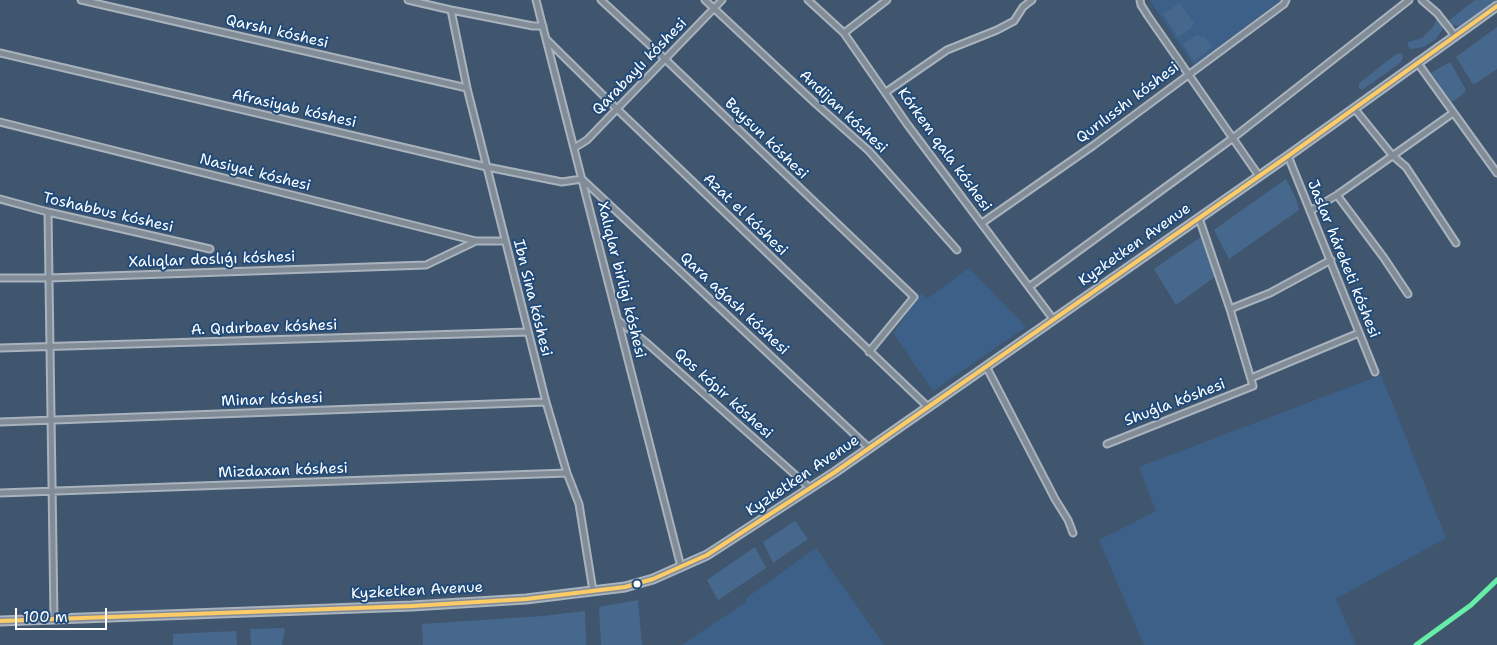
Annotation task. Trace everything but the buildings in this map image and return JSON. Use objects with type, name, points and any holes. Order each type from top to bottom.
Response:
[{"type":"street","name":"Qarshı kóshesi","points":[[81,0],[467,88]]},
{"type":"street","points":[[408,0],[533,26],[543,26]]},
{"type":"street","name":"Xalıqlar birligi kóshesi","points":[[536,0],[681,567]]},
{"type":"street","name":"Baysun kóshesi","points":[[600,0],[665,59],[914,297],[869,352]]},
{"type":"street","name":"Andijan kóshesi","points":[[705,0],[814,104],[869,151],[957,250]]},
{"type":"street","name":"Qarabaylı kóshesi","points":[[574,148],[587,140],[722,0]]},
{"type":"street","name":"Kórkem qala kóshesi","points":[[808,0],[844,33],[907,124],[1053,319]]},
{"type":"street","points":[[844,33],[887,0]]},
{"type":"street","points":[[886,92],[946,50],[998,30],[1014,21],[1023,7],[1032,0]]},
{"type":"street","points":[[1140,0],[1148,16],[1259,176]]},
{"type":"street","name":"Qurılısshı kóshesi","points":[[982,223],[1094,145],[1284,4],[1286,0]]},
{"type":"street","points":[[1029,287],[1233,138],[1409,0]]},
{"type":"street","points":[[1422,0],[1437,13],[1455,36]]},
{"type":"street","name":"Kyzketken Avenue","points":[[0,621],[431,605],[526,599],[625,587],[653,580],[707,555],[869,448],[1288,156],[1497,6]]},
{"type":"street","name":"Ibn Sina kóshesi","points":[[451,10],[467,88],[546,402],[567,473],[579,504],[593,591]]},
{"type":"street","name":"Azat el kóshesi","points":[[546,40],[928,407]]},
{"type":"street","name":"Afrasiyab kóshesi","points":[[0,53],[487,166],[562,182],[582,179]]},
{"type":"street","points":[[1417,62],[1497,173]]},
{"type":"street","points":[[1354,108],[1392,155],[1406,167],[1456,243]]},
{"type":"street","points":[[1310,211],[1337,195],[1453,113]]},
{"type":"street","name":"Nasiyat kóshesi","points":[[0,122],[476,241],[505,241]]},
{"type":"street","name":"Jaslar háreketi kóshesi","points":[[1288,156],[1375,372]]},
{"type":"street","name":"Qara aǵash kóshesi","points":[[582,179],[869,448]]},
{"type":"street","points":[[1337,195],[1408,294]]},
{"type":"street","name":"Toshabbus kóshesi","points":[[0,199],[210,250]]},
{"type":"street","points":[[48,212],[54,619]]},
{"type":"street","points":[[1199,218],[1230,308],[1251,378],[1359,333]]},
{"type":"street","name":"Xalıqlar doslıǵı kóshesi","points":[[0,278],[426,265],[476,241]]},
{"type":"street","points":[[1230,308],[1270,293],[1331,260]]},
{"type":"street","name":"Qos kópir kóshesi","points":[[618,321],[648,344],[810,488]]},
{"type":"street","name":"A. Qıdırbaev kóshesi","points":[[0,348],[50,348],[528,332]]},
{"type":"street","points":[[986,366],[1055,499],[1068,520],[1073,533]]},
{"type":"street","name":"Shuǵla kóshesi","points":[[1107,444],[1253,386],[1251,378]]},
{"type":"street","name":"Minar kóshesi","points":[[0,422],[546,402]]},
{"type":"street","name":"Mizdaxan kóshesi","points":[[0,493],[567,473]]},
{"type":"shaded area","points":[[1281,0],[1194,65],[1150,1]]},
{"type":"shaded area","points":[[1475,0],[1496,0],[1459,26],[1451,25],[1448,22],[1449,20]]},
{"type":"shaded area","points":[[1180,3],[1194,23],[1192,27],[1178,37],[1163,14]]},
{"type":"shaded area","points":[[1437,19],[1442,26],[1442,30],[1436,39],[1424,47],[1411,49],[1408,46],[1408,42],[1422,38],[1433,27]]},
{"type":"shaded area","points":[[1497,27],[1497,69],[1475,84],[1472,83],[1456,57]]},
{"type":"shaded area","points":[[1196,35],[1205,37],[1212,47],[1194,61],[1183,44]]},
{"type":"shaded area","points":[[1401,53],[1403,58],[1400,63],[1362,90],[1359,88],[1359,84],[1363,80],[1397,54]]},
{"type":"shaded area","points":[[1450,62],[1466,90],[1452,102],[1431,73]]},
{"type":"shaded area","points":[[1286,179],[1299,210],[1229,259],[1214,230]]},
{"type":"shaded area","points":[[1201,237],[1203,238],[1216,276],[1176,305],[1154,269]]},
{"type":"shaded area","points":[[969,268],[1026,327],[933,391],[893,333],[921,294],[928,298]]},
{"type":"shaded area","points":[[1381,375],[1446,538],[1336,599],[1356,645],[1144,645],[1099,540],[1156,511],[1139,467]]},
{"type":"shaded area","points":[[795,521],[808,539],[773,563],[763,542]]},
{"type":"shaded area","points":[[755,547],[766,568],[718,600],[707,580]]},
{"type":"shaded area","points":[[816,548],[884,645],[682,645],[746,602],[745,599]]},
{"type":"shaded area","points":[[638,600],[642,645],[601,645],[599,607]]},
{"type":"shaded area","points":[[585,611],[586,645],[423,645],[422,624],[543,616]]},
{"type":"shaded area","points":[[285,628],[282,645],[251,645],[250,629]]},
{"type":"shaded area","points":[[236,631],[237,645],[173,645],[173,634]]},
{"type":"transit line","points":[[0,621],[412,606],[526,599],[625,587],[653,579],[707,555],[835,472],[1288,156],[1497,6]]},
{"type":"transit line","points":[[1416,645],[1471,605],[1497,580]]}]
